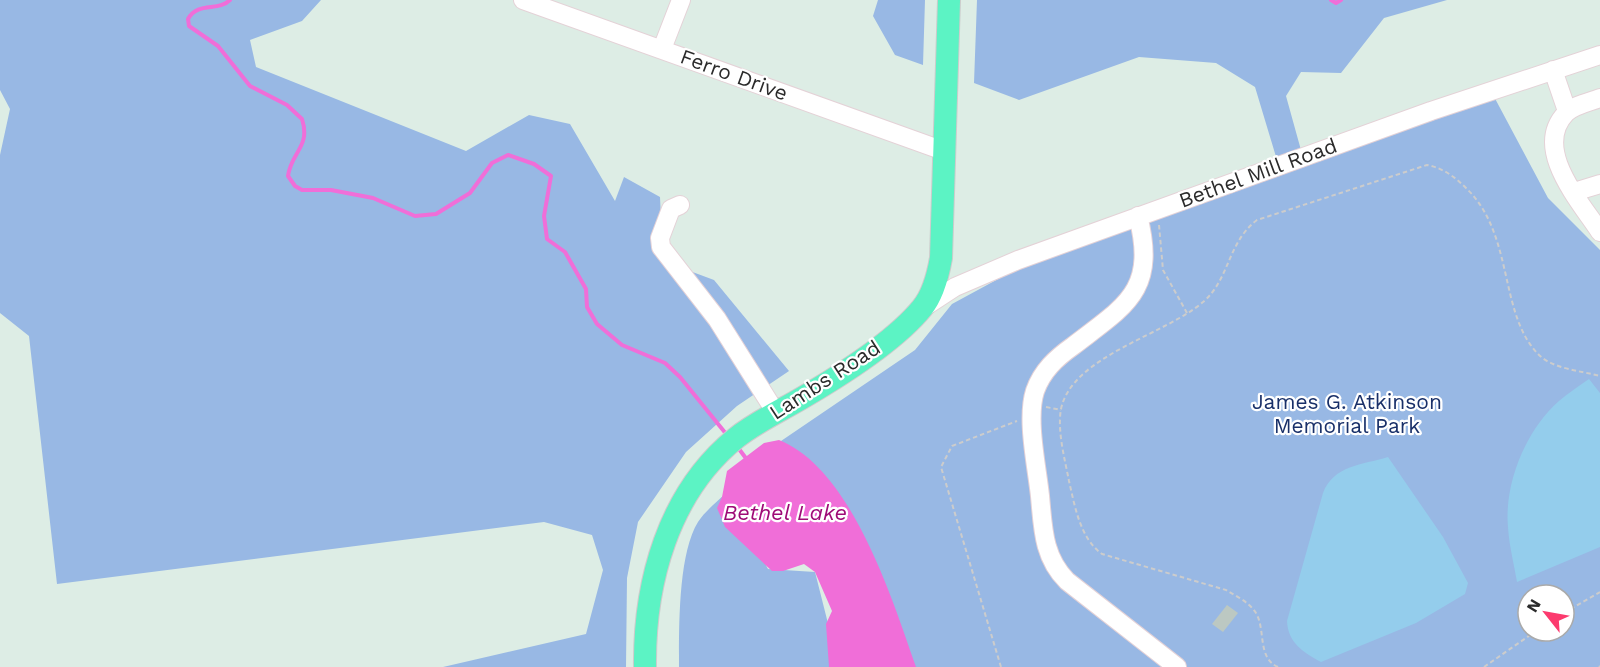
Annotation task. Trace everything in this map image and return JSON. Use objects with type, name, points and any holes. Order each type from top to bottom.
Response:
[{"type":"main road","name":"Lambs Road","points":[[645,667],[651,592],[670,523],[686,495],[727,446],[864,358],[922,308],[938,275],[949,0]]},
{"type":"street","name":"Ferro Drive","points":[[523,0],[944,152]]},
{"type":"street","points":[[662,49],[681,0]]},
{"type":"street","name":"Bethel Mill Road","points":[[922,308],[978,276],[1138,216],[1431,111],[1600,55]]},
{"type":"street","points":[[1553,70],[1567,111]]},
{"type":"street","points":[[1600,98],[1567,111],[1553,131],[1553,153],[1574,192],[1600,232]]},
{"type":"street","points":[[1574,192],[1600,184]]},
{"type":"street","points":[[680,205],[671,209],[660,238],[661,247],[717,319],[776,413]]},
{"type":"street","points":[[1138,216],[1145,256],[1143,272],[1136,290],[1118,311],[1048,368],[1035,392],[1032,411],[1043,533],[1053,563],[1067,581],[1177,667]]},
{"type":"path","points":[[1278,667],[1272,664],[1266,656],[1256,614],[1238,597],[1226,590],[1102,554],[1083,532],[1063,451],[1061,410],[1078,380],[1098,361],[1187,313],[1212,293],[1235,244],[1257,220],[1419,166],[1434,166],[1460,182],[1490,218],[1519,320],[1529,342],[1546,360],[1600,376]]},
{"type":"path","points":[[1156,210],[1163,270],[1187,313]]},
{"type":"path","points":[[1001,667],[941,468],[952,446],[1023,418],[1042,407],[1061,410]]},
{"type":"path","points":[[1576,606],[1600,592]]},
{"type":"path","points":[[1484,667],[1519,643]]},
{"type":"green space","points":[[0,0],[321,0],[302,21],[250,40],[256,67],[466,151],[529,115],[570,124],[615,201],[624,177],[660,197],[663,261],[714,280],[789,371],[737,406],[686,452],[638,522],[627,578],[626,667],[443,667],[586,634],[603,570],[592,535],[544,522],[57,584],[29,336],[0,313],[0,155],[10,109],[0,90]]},
{"type":"green space","points":[[878,0],[925,0],[923,65],[895,55],[873,16]]},
{"type":"green space","name":"James G. Atkinson Memorial Park","points":[[977,0],[1447,0],[1384,18],[1341,73],[1301,72],[1286,96],[1304,161],[1491,91],[1548,198],[1600,250],[1600,667],[853,667],[781,441],[915,350],[952,304],[1022,266],[1280,170],[1255,87],[1216,63],[1139,57],[1019,100],[974,83]]},
{"type":"green space","points":[[727,492],[768,569],[815,572],[839,667],[679,667],[681,592],[691,536],[698,522]]},
{"type":"shaded area","points":[[1589,379],[1600,393],[1600,547],[1517,582],[1509,541],[1508,510],[1514,475],[1520,458],[1527,442],[1547,413],[1562,398]]},
{"type":"shaded area","points":[[1388,457],[1443,537],[1468,583],[1465,594],[1416,623],[1321,662],[1293,641],[1287,621],[1323,493],[1334,477],[1342,471]]},
{"type":"water","name":"Bethel Lake","points":[[779,440],[805,455],[828,478],[848,507],[881,573],[916,667],[829,667],[826,624],[832,611],[815,572],[804,564],[783,571],[772,571],[725,527],[717,508],[722,497],[727,471],[764,443]]},
{"type":"building","points":[[1227,605],[1238,613],[1223,632],[1212,624]]},
{"type":"waterway","points":[[230,0],[220,6],[197,10],[188,19],[189,26],[218,46],[250,86],[287,105],[302,119],[304,136],[288,176],[295,186],[302,190],[331,190],[373,198],[415,216],[436,214],[470,193],[492,163],[508,155],[534,164],[551,176],[544,216],[547,239],[565,252],[586,289],[587,307],[597,324],[622,345],[665,363],[680,377],[727,435]]},
{"type":"waterway","points":[[1331,0],[1336,3],[1341,0]]},
{"type":"waterway","points":[[739,449],[748,461]]}]
